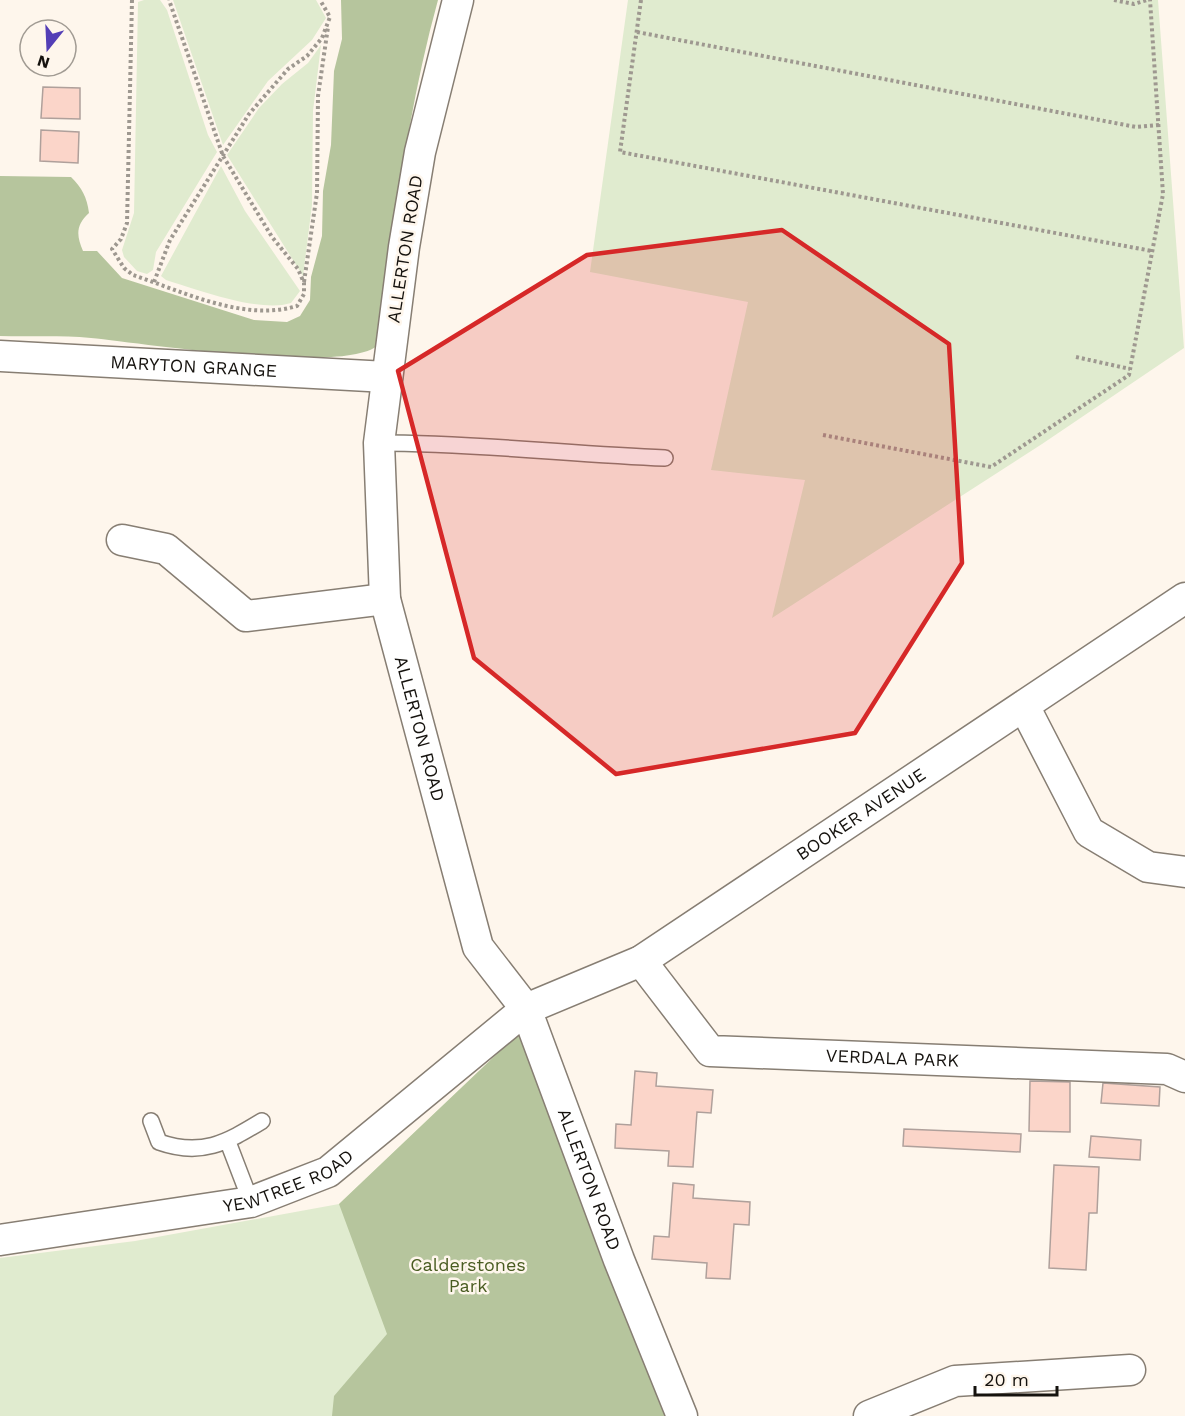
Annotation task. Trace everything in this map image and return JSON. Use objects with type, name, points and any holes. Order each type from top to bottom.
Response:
[{"type":"street","name":"ALLERTON ROAD","points":[[458,0],[420,152],[404,247],[379,442],[385,599],[478,948],[526,1009],[619,1260],[682,1416]]},
{"type":"street","name":"MARYTON GRANGE","points":[[0,356],[387,377]]},
{"type":"street","points":[[122,540],[166,549],[246,616],[385,599]]},
{"type":"street","name":"BOOKER AVENUE","points":[[526,1009],[641,961],[1185,597]]},
{"type":"street","points":[[1024,705],[1089,832],[1148,867],[1185,872]]},
{"type":"street","name":"VERDALA PARK","points":[[641,961],[710,1051],[1167,1069],[1185,1077]]},
{"type":"street","name":"YEWTREE ROAD","points":[[0,1240],[251,1202],[328,1172],[526,1009]]},
{"type":"street","points":[[869,1416],[955,1381],[1130,1370]]},
{"type":"lane","points":[[379,442],[454,443],[583,454],[665,458]]},
{"type":"lane","points":[[151,1121],[159,1142],[192,1151],[228,1142],[262,1121]]},
{"type":"lane","points":[[228,1142],[251,1202]]},
{"type":"path","points":[[132,0],[128,223],[121,239],[112,249],[124,268],[133,275],[233,308],[278,312],[297,306],[304,294],[303,283],[317,193],[318,96],[330,17],[321,0]]},
{"type":"path","points":[[169,0],[223,156],[272,237],[298,270],[303,283]]},
{"type":"path","points":[[641,0],[620,152],[1152,251]]},
{"type":"path","points":[[823,435],[991,466],[1129,375],[1163,194],[1148,0],[1134,4],[1114,0]]},
{"type":"path","points":[[154,282],[163,253],[249,114],[288,69],[307,56],[322,38],[330,17]]},
{"type":"path","points":[[637,32],[1136,127],[1159,125]]},
{"type":"path","points":[[1076,357],[1130,369]]},
{"type":"highlighted area","points":[[782,230],[949,344],[962,563],[855,733],[616,774],[474,658],[398,371],[587,255]]},
{"type":"green space","points":[[160,0],[167,10],[208,135],[217,152],[156,252],[153,270],[147,274],[137,271],[124,257],[122,250],[134,213],[138,2]]},
{"type":"green space","points":[[173,0],[316,0],[326,18],[312,40],[268,81],[223,145]]},
{"type":"green space","points":[[341,0],[438,0],[409,128],[378,345],[359,354],[287,357],[242,355],[80,337],[0,336],[0,176],[71,177],[85,197],[89,213],[78,230],[83,251],[97,251],[122,278],[254,320],[287,322],[300,316],[310,300],[311,277],[322,236],[323,191],[331,145],[334,71],[342,39]]},
{"type":"green space","points":[[628,0],[1158,0],[1184,348],[1042,444],[772,618],[805,480],[711,470],[748,302],[590,272]]},
{"type":"green space","points":[[321,45],[313,111],[312,205],[303,276],[227,155],[259,108],[282,84],[308,63]]},
{"type":"green space","points":[[221,166],[245,211],[300,291],[291,303],[263,305],[246,303],[166,280],[161,276]]},
{"type":"green space","name":"Calderstones Park","points":[[518,1034],[673,1416],[0,1416],[0,1258],[135,1241],[339,1204]]},
{"type":"green space","points":[[518,1034],[527,1046],[673,1416],[332,1416],[334,1396],[387,1334],[339,1204]]},
{"type":"building","points":[[43,87],[80,88],[80,119],[41,118]]},
{"type":"building","points":[[41,130],[79,132],[78,163],[40,161]]},
{"type":"building","points":[[635,1071],[657,1073],[656,1086],[713,1090],[711,1113],[697,1112],[693,1167],[668,1166],[669,1151],[615,1148],[616,1124],[631,1125]]},
{"type":"building","points":[[1030,1081],[1070,1082],[1070,1132],[1029,1131]]},
{"type":"building","points":[[1103,1083],[1160,1087],[1159,1106],[1101,1103]]},
{"type":"building","points":[[904,1129],[1021,1134],[1020,1152],[903,1146]]},
{"type":"building","points":[[1091,1136],[1141,1140],[1140,1160],[1089,1157]]},
{"type":"building","points":[[1054,1165],[1099,1167],[1097,1213],[1089,1213],[1086,1270],[1049,1268]]},
{"type":"building","points":[[673,1183],[694,1185],[693,1198],[750,1202],[749,1225],[734,1224],[730,1279],[706,1278],[707,1263],[652,1259],[654,1236],[669,1237]]}]
